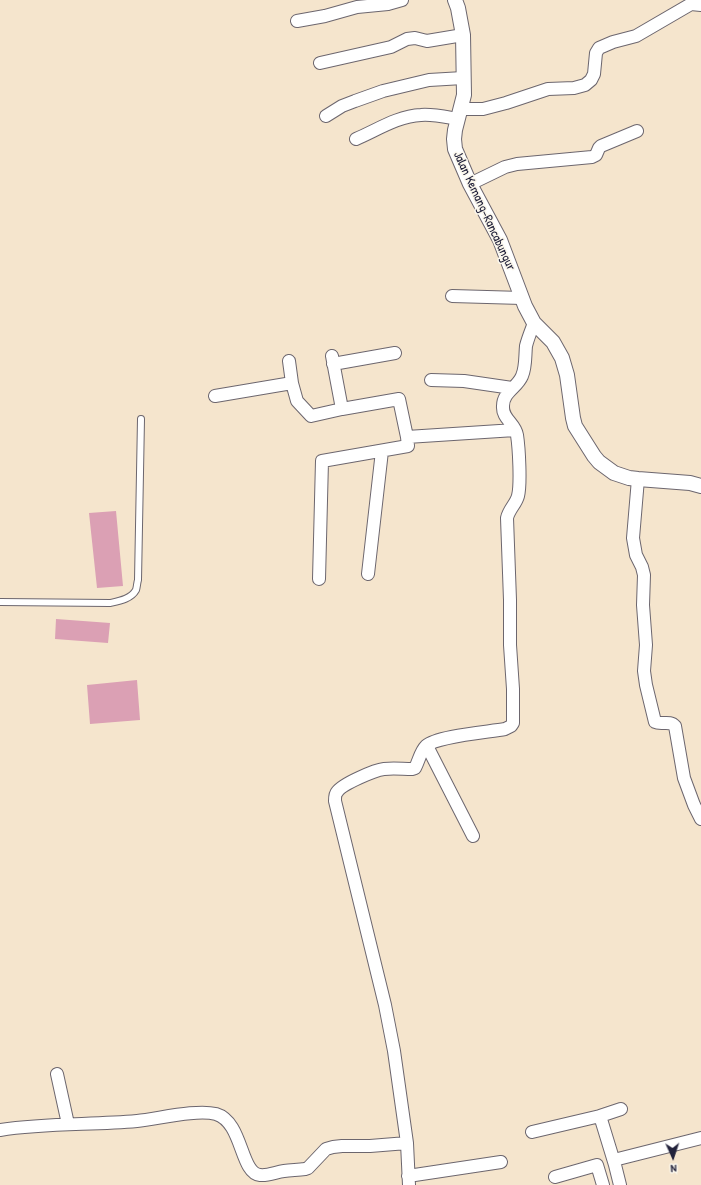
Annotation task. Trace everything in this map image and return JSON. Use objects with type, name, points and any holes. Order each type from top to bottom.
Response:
[{"type":"street","points":[[297,21],[325,16],[357,7],[388,4],[402,0]]},
{"type":"street","name":"Jalan Kemang–Rancabungur","points":[[455,0],[463,35],[464,95],[454,139],[455,148],[470,184],[500,240],[529,315],[534,323],[553,342],[562,358],[567,376],[574,423],[578,431],[594,456],[604,467],[614,473],[638,480],[681,482],[701,486]]},
{"type":"street","points":[[356,139],[411,116],[460,114],[506,103],[548,89],[574,88],[585,85],[591,80],[594,74],[596,53],[599,48],[613,42],[636,36],[691,4],[701,5]]},
{"type":"street","points":[[320,63],[391,47],[410,38],[427,41],[463,35]]},
{"type":"street","points":[[326,116],[355,100],[383,91],[429,80],[463,78]]},
{"type":"street","points":[[470,184],[505,167],[516,164],[596,156],[601,146],[637,131]]},
{"type":"street","points":[[452,296],[522,298]]},
{"type":"street","points":[[501,1162],[408,1180],[407,1143],[399,1083],[389,1026],[335,801],[337,792],[342,788],[378,770],[391,768],[415,768],[421,754],[430,743],[454,736],[505,729],[513,723],[513,689],[510,645],[509,548],[507,523],[508,512],[516,501],[518,495],[519,465],[516,430],[505,417],[502,409],[505,396],[522,375],[526,345],[534,323]]},
{"type":"street","points":[[342,409],[332,360],[395,353]]},
{"type":"street","points":[[289,361],[292,383],[297,401],[311,416],[398,399],[407,437],[408,446],[322,461],[319,579]]},
{"type":"street","points":[[431,380],[464,381],[512,388]]},
{"type":"street","points":[[215,396],[292,383]]},
{"type":"street","points":[[407,437],[516,430]]},
{"type":"street","points":[[368,574],[382,451]]},
{"type":"street","points":[[638,480],[633,538],[635,550],[644,575],[643,606],[646,645],[644,671],[646,685],[655,722],[674,724],[684,778],[701,819]]},
{"type":"street","points":[[427,746],[473,836]]},
{"type":"street","points":[[57,1074],[68,1124]]},
{"type":"street","points":[[532,1132],[600,1116],[621,1109]]},
{"type":"street","points":[[0,1130],[68,1124],[138,1121],[198,1113],[216,1114],[226,1120],[233,1129],[250,1168],[261,1176],[284,1171],[306,1169],[326,1150],[333,1146],[370,1146],[407,1143]]},
{"type":"street","points":[[600,1116],[620,1185]]},
{"type":"street","points":[[614,1160],[701,1138]]},
{"type":"street","points":[[556,1177],[598,1165],[603,1185]]},
{"type":"lane","points":[[0,602],[110,603],[130,596],[136,590],[138,580],[141,419]]},
{"type":"building","points":[[116,511],[123,586],[97,588],[89,513]]},
{"type":"building","points":[[56,619],[110,623],[108,643],[55,639]]},
{"type":"building","points":[[137,680],[140,720],[90,724],[87,685]]}]
